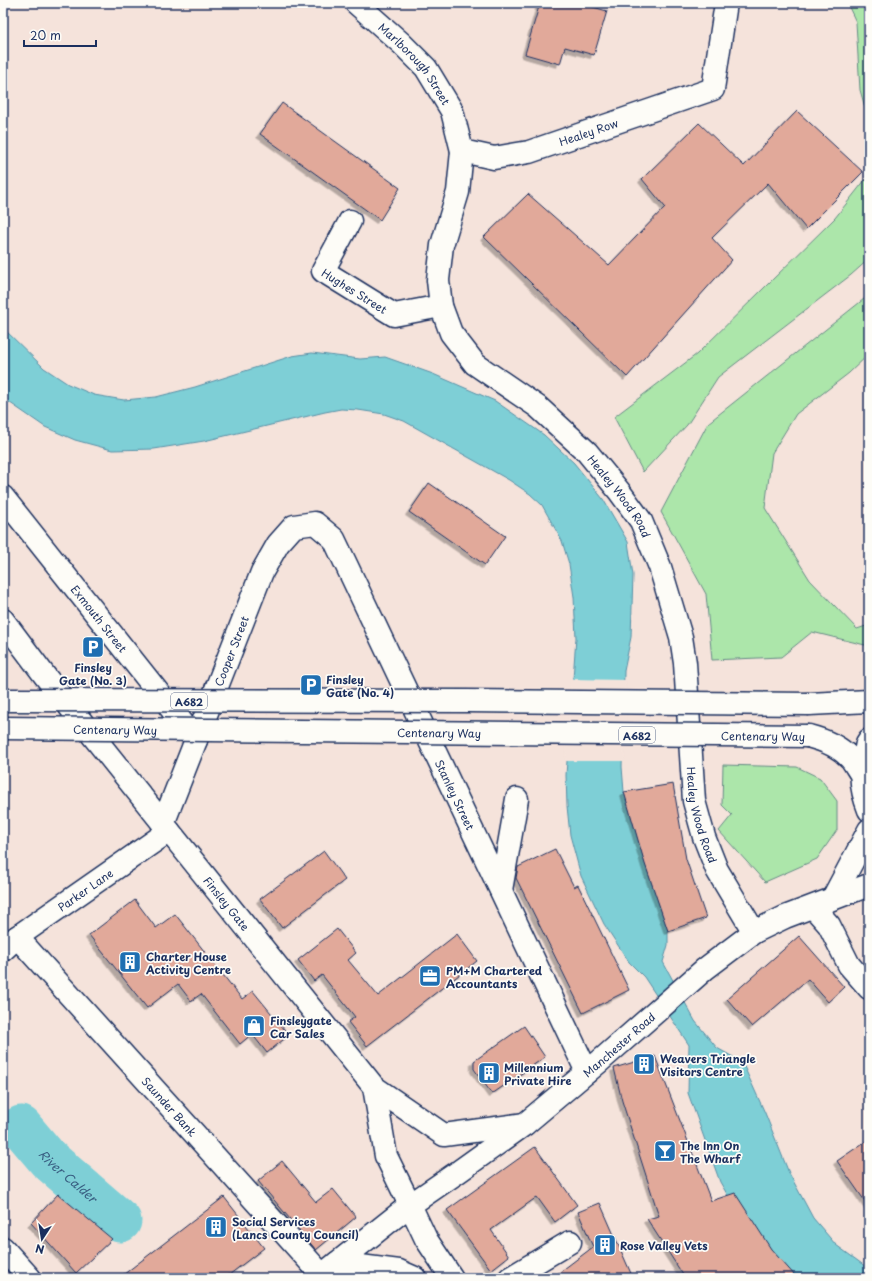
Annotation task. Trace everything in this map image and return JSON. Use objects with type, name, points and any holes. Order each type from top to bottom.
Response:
[{"type":"street","name":"Marlborough Street","points":[[356,3],[401,42],[426,68],[452,110]]},
{"type":"street","name":"Healey Row","points":[[462,151],[494,158],[529,152],[713,89],[726,3]]},
{"type":"street","name":"Healey Wood Road","points":[[452,110],[462,151],[458,192],[442,245],[438,280],[441,306],[451,333],[475,364],[538,407],[587,452],[641,521],[660,567],[681,637],[694,801],[704,837],[717,870],[754,932]]},
{"type":"street","name":"Hughes Street","points":[[350,221],[323,271],[394,315],[441,306]]},
{"type":"street","name":"Exmouth Street","points":[[3,497],[196,740]]},
{"type":"street","name":"Cooper Street","points":[[166,827],[196,740],[262,572],[278,544],[294,526],[315,523]]},
{"type":"street","name":"Stanley Street","points":[[315,523],[334,539],[587,1072]]},
{"type":"street","name":"Finsley Gate","points":[[3,620],[45,676],[374,1087],[386,1156],[426,1239],[452,1278]]},
{"type":"street","name":"A682","points":[[3,700],[475,701],[809,704],[869,701]]},
{"type":"street","name":"Centenary Way","points":[[3,728],[808,736],[822,740],[836,747],[850,758],[861,774]]},
{"type":"street","points":[[869,740],[861,774],[862,793],[869,810]]},
{"type":"street","points":[[501,890],[517,799]]},
{"type":"street","name":"Parker Lane","points":[[10,944],[166,827]]},
{"type":"street","points":[[869,830],[823,903],[829,925],[849,965],[869,988]]},
{"type":"street","name":"Manchester Road","points":[[325,1272],[410,1205],[524,1124],[587,1072],[705,968],[754,932],[785,917],[869,885]]},
{"type":"street","name":"Saunder Bank","points":[[10,944],[325,1272]]},
{"type":"street","points":[[374,1087],[444,1135],[524,1124]]},
{"type":"street","points":[[510,1278],[570,1242]]},
{"type":"street","points":[[4,1251],[30,1278]]},
{"type":"street","points":[[325,1272],[399,1271],[415,1278]]},
{"type":"green space","points":[[847,3],[869,3],[869,121],[860,90],[856,22]]},
{"type":"green space","points":[[869,175],[869,259],[851,275],[718,377],[687,425],[643,472],[614,417],[697,354],[835,218]]},
{"type":"green space","points":[[869,295],[869,354],[849,373],[796,414],[772,453],[765,508],[810,580],[857,629],[869,625],[869,646],[812,632],[781,657],[712,660],[706,594],[661,512],[708,423]]},
{"type":"green space","points":[[723,765],[797,767],[820,778],[837,801],[837,830],[817,859],[765,882],[719,831],[732,815],[722,805]]},
{"type":"water","points":[[3,328],[44,368],[68,384],[94,395],[124,400],[156,397],[195,387],[292,356],[312,353],[360,359],[385,357],[433,374],[495,401],[544,435],[574,463],[603,499],[628,542],[633,575],[631,637],[624,671],[622,767],[624,792],[645,864],[668,931],[668,945],[663,962],[695,1021],[717,1048],[742,1062],[765,1113],[789,1173],[813,1218],[836,1245],[869,1269],[869,1278],[784,1278],[760,1251],[720,1182],[688,1093],[689,1045],[644,977],[629,962],[604,924],[581,876],[570,835],[566,775],[576,638],[574,597],[569,564],[562,541],[542,505],[530,494],[509,480],[404,421],[384,414],[358,410],[341,409],[325,412],[204,441],[154,449],[112,450],[75,440],[45,427],[3,398]]},
{"type":"pier","points":[[571,679],[626,680],[624,761],[565,761]]},
{"type":"building","points":[[540,3],[579,3],[607,11],[594,55],[565,47],[560,64],[525,54]]},
{"type":"building","points":[[282,103],[400,188],[380,220],[260,134]]},
{"type":"building","points":[[797,111],[863,172],[806,229],[768,183],[712,238],[732,260],[627,377],[484,237],[528,194],[609,265],[665,207],[642,179],[699,123],[744,166]]},
{"type":"building","points":[[429,483],[505,536],[485,565],[409,512]]},
{"type":"building","points":[[673,784],[686,859],[706,918],[668,931],[645,864],[624,792]]},
{"type":"building","points":[[555,849],[574,887],[578,885],[629,990],[583,1013],[516,878],[518,867]]},
{"type":"building","points":[[324,851],[345,880],[282,928],[260,899]]},
{"type":"building","points":[[135,900],[156,928],[175,914],[242,999],[253,991],[289,1035],[267,1053],[252,1034],[240,1044],[201,994],[191,1001],[178,984],[147,1008],[89,935]]},
{"type":"building","points":[[337,929],[356,953],[348,960],[378,996],[457,934],[477,961],[367,1046],[348,1022],[355,1017],[322,975],[314,981],[298,960]]},
{"type":"building","points":[[799,936],[844,987],[828,1002],[808,979],[752,1027],[727,999]]},
{"type":"building","points":[[524,1026],[545,1057],[492,1094],[474,1069],[474,1061]]},
{"type":"building","points":[[655,1056],[711,1201],[735,1193],[771,1249],[797,1278],[685,1278],[647,1219],[659,1216],[622,1101],[614,1068]]},
{"type":"building","points":[[869,1139],[869,1207],[837,1161]]},
{"type":"building","points":[[535,1147],[577,1205],[555,1222],[537,1197],[491,1230],[509,1256],[491,1270],[447,1210]]},
{"type":"building","points":[[282,1161],[316,1202],[333,1189],[356,1217],[316,1250],[258,1181]]},
{"type":"building","points":[[58,1194],[112,1239],[76,1273],[31,1223]]},
{"type":"building","name":"Social Services (Lancs County Council)","points":[[224,1197],[264,1248],[225,1278],[119,1278]]},
{"type":"building","name":"Rose Valley Vets","points":[[600,1203],[633,1278],[552,1278],[593,1247],[578,1212]]},
{"type":"waterway","name":"River Calder","points":[[21,1127],[48,1159],[120,1221]]},
{"type":"place","name":"Finsley Gate (No. 3)","points":[[93,647]]},
{"type":"place","name":"Finsley Gate (No. 4)","points":[[311,685]]},
{"type":"place","name":"Charter House Activity Centre","points":[[130,962]]},
{"type":"place","name":"PM+M Chartered Accountants","points":[[430,976]]},
{"type":"place","name":"Finsleygate Car Sales","points":[[254,1026]]},
{"type":"place","name":"Weavers Triangle Visitors Centre","points":[[644,1064]]},
{"type":"place","name":"Millennium Private Hire","points":[[489,1073]]},
{"type":"place","name":"The Inn On The Wharf","points":[[665,1151]]},
{"type":"place","name":"Social Services (Lancs County Council)","points":[[216,1227]]},
{"type":"place","name":"Rose Valley Vets","points":[[605,1245]]}]
